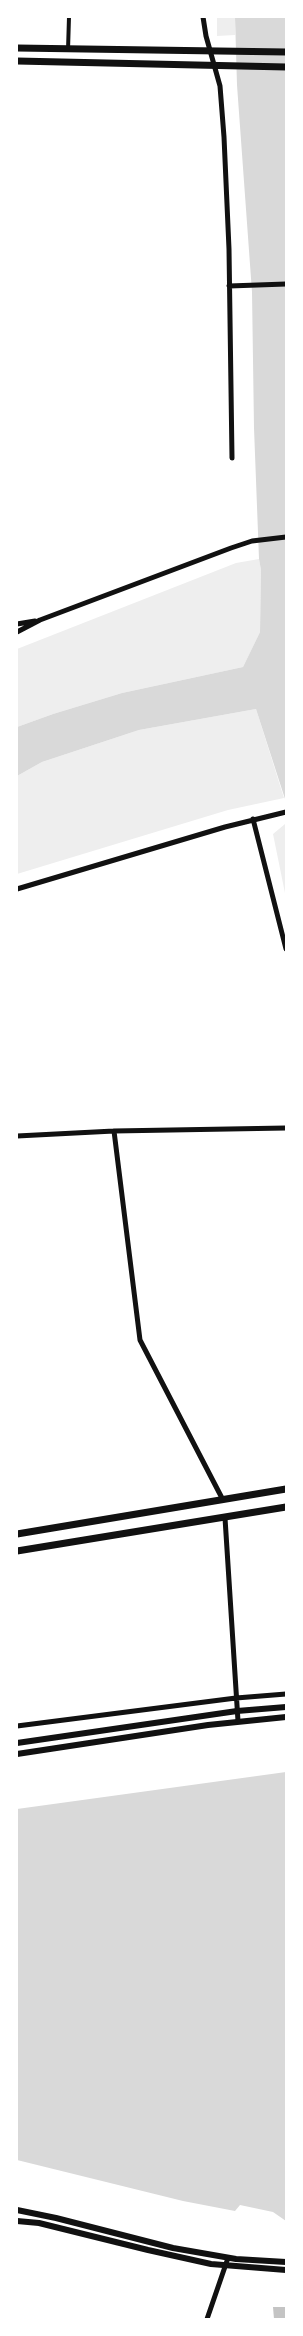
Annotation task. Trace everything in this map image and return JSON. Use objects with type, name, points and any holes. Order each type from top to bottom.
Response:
[{"type":"main road","points":[[17,48],[68,50],[286,52]]},
{"type":"main road","points":[[17,61],[286,67]]},
{"type":"main road","points":[[17,1534],[286,1489]]},
{"type":"main road","points":[[17,1551],[286,1507]]},
{"type":"main road","points":[[17,1743],[237,1711],[286,1707]]},
{"type":"main road","points":[[17,1754],[238,1722],[286,1717]]},
{"type":"main road","points":[[17,2210],[56,2218],[162,2246],[228,2258],[286,2262]]},
{"type":"main road","points":[[17,2221],[40,2223],[148,2250],[226,2266],[286,2270]]},
{"type":"street","points":[[68,50],[69,17]]},
{"type":"street","points":[[203,17],[210,52],[220,86],[224,137],[229,286],[232,458]]},
{"type":"street","points":[[229,286],[286,284]]},
{"type":"street","points":[[17,632],[40,620],[252,541],[286,537]]},
{"type":"street","points":[[17,624],[40,620]]},
{"type":"street","points":[[17,889],[252,819],[286,812]]},
{"type":"street","points":[[252,819],[286,949]]},
{"type":"street","points":[[17,1136],[114,1131],[286,1128]]},
{"type":"street","points":[[114,1131],[140,1340],[223,1500]]},
{"type":"street","points":[[225,1518],[238,1722]]},
{"type":"street","points":[[17,1726],[236,1698],[286,1694]]},
{"type":"street","points":[[207,2319],[228,2258]]},
{"type":"shaded area","points":[[217,17],[235,17],[235,35],[217,36]]},
{"type":"shaded area","points":[[235,17],[286,17],[286,802],[256,709],[139,730],[42,762],[17,776],[17,727],[53,714],[122,693],[243,667],[260,632],[261,570],[259,559],[254,428],[252,292],[237,85]]},
{"type":"shaded area","points":[[259,559],[261,570],[260,632],[243,667],[122,693],[53,714],[17,727],[17,649],[236,563]]},
{"type":"shaded area","points":[[256,709],[284,798],[228,810],[17,874],[17,776],[42,762],[139,730]]},
{"type":"shaded area","points":[[285,824],[286,825],[286,898],[273,834]]},
{"type":"shaded area","points":[[286,1772],[286,2221],[273,2212],[240,2205],[235,2211],[183,2201],[17,2160],[17,1809]]},
{"type":"building","points":[[273,2307],[286,2307],[286,2319],[274,2319]]}]
